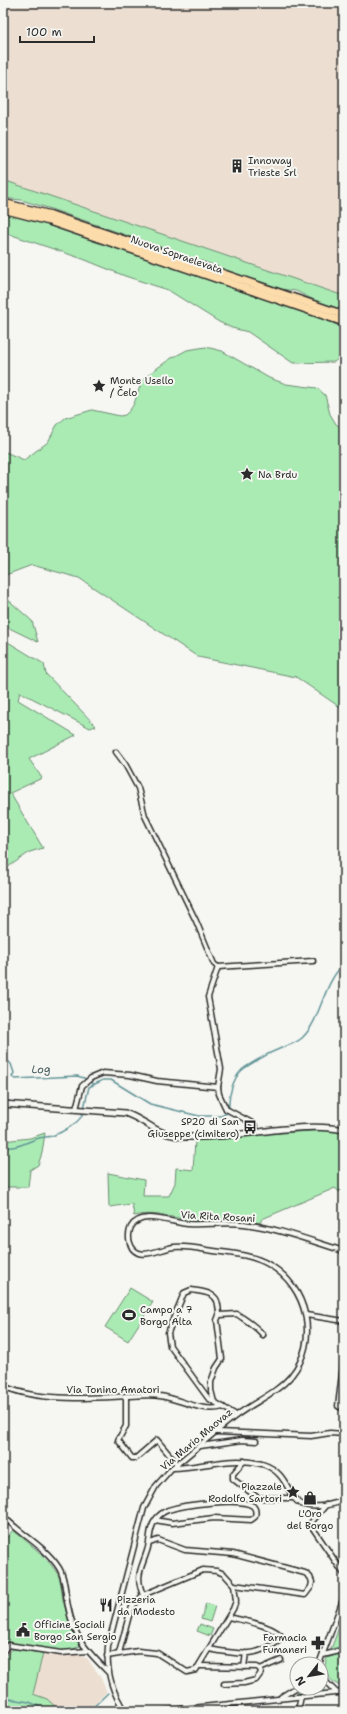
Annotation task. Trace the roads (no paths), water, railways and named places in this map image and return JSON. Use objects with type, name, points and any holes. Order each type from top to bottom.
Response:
[{"type":"highway","name":"Nuova Sopraelevata","points":[[3,203],[50,215],[344,315]]},
{"type":"highway","name":"Nuova Sopraelevata","points":[[3,209],[49,221],[344,322]]},
{"type":"street","points":[[116,752],[125,764],[138,788],[145,816],[196,921],[214,964],[218,968]]},
{"type":"street","points":[[218,968],[313,961]]},
{"type":"street","points":[[218,968],[208,996],[220,1069],[218,1087],[219,1094],[226,1109],[254,1124],[258,1132]]},
{"type":"street","points":[[76,1109],[82,1086],[91,1078],[103,1073],[130,1075],[157,1082],[218,1087]]},
{"type":"street","points":[[3,1104],[125,1113],[136,1117],[157,1130],[174,1136],[185,1137],[313,1127],[344,1130]]},
{"type":"street","name":"Via Rita Rosani","points":[[130,1242],[130,1228],[134,1222],[147,1218],[188,1224],[243,1224],[265,1228],[344,1251]]},
{"type":"street","name":"Via Mario Maovaz","points":[[125,1711],[114,1693],[108,1673],[107,1656],[108,1646],[144,1508],[156,1486],[172,1468],[236,1415],[283,1385],[297,1368],[305,1348],[307,1338],[306,1315],[294,1286],[277,1270],[267,1264],[252,1258],[184,1247],[173,1247],[151,1254],[143,1254],[132,1248],[130,1242]]},
{"type":"street","points":[[214,1402],[211,1382],[216,1368],[222,1359],[217,1320],[220,1315],[218,1301],[214,1296],[207,1293],[188,1290],[184,1293],[168,1333],[170,1346],[208,1398],[214,1402],[223,1407],[229,1409],[236,1415]]},
{"type":"street","points":[[220,1315],[237,1314],[249,1323],[256,1326],[263,1335]]},
{"type":"street","points":[[306,1315],[344,1321]]},
{"type":"street","points":[[344,1358],[338,1406],[344,1409]]},
{"type":"street","name":"Via Tonino Amatori","points":[[3,1386],[20,1393],[37,1396],[160,1396],[194,1406],[208,1408],[223,1407]]},
{"type":"street","points":[[126,1396],[126,1426],[118,1440],[132,1458],[136,1458],[157,1440],[177,1464]]},
{"type":"street","points":[[217,1432],[311,1436],[344,1434]]},
{"type":"street","points":[[200,1446],[242,1440],[256,1441]]},
{"type":"street","points":[[172,1468],[222,1461],[244,1461],[263,1465],[272,1469],[281,1476],[293,1498],[303,1505],[326,1505],[344,1501]]},
{"type":"street","points":[[244,1461],[233,1474],[233,1479],[256,1497],[282,1499],[293,1498]]},
{"type":"street","points":[[143,1595],[138,1581],[139,1574],[150,1543],[151,1527],[155,1520],[159,1516],[170,1510],[184,1506],[219,1502],[249,1504],[255,1508],[256,1511],[255,1517],[251,1520],[214,1518],[172,1523],[155,1520]]},
{"type":"street","points":[[326,1505],[310,1524],[344,1574]]},
{"type":"street","points":[[3,1516],[45,1553],[59,1568],[62,1575],[71,1619],[76,1633],[87,1651],[108,1673]]},
{"type":"street","points":[[150,1543],[158,1540],[185,1550],[233,1554],[305,1573],[310,1577],[312,1582],[308,1591],[301,1595],[285,1591],[234,1585]]},
{"type":"street","points":[[107,1656],[119,1653],[148,1651],[157,1653],[187,1672],[192,1672],[200,1666],[229,1617],[236,1601],[234,1585],[224,1574],[217,1571],[203,1570],[143,1595],[132,1607],[119,1653]]},
{"type":"street","points":[[323,1655],[344,1597]]},
{"type":"street","points":[[209,1649],[255,1653],[283,1638],[273,1629],[229,1617]]},
{"type":"street","points":[[3,1652],[8,1645],[60,1653],[87,1651]]},
{"type":"street","points":[[323,1655],[344,1650]]},
{"type":"street","points":[[244,1667],[246,1653]]},
{"type":"street","points":[[200,1666],[257,1667],[260,1669],[281,1660]]},
{"type":"street","points":[[224,1684],[244,1683],[256,1680],[261,1673],[260,1669]]},
{"type":"street","points":[[329,1685],[337,1693]]},
{"type":"street","points":[[277,1699],[289,1692]]},
{"type":"street","points":[[329,1694],[344,1692]]},
{"type":"street","points":[[164,1711],[301,1696],[299,1706],[295,1711]]},
{"type":"waterway","points":[[229,1108],[229,1099],[238,1074],[252,1063],[302,1038],[313,1022],[331,982],[344,964]]},
{"type":"waterway","name":"Log","points":[[3,1056],[11,1064],[14,1073],[12,1077],[15,1079],[77,1076],[94,1084]]},
{"type":"waterway","points":[[84,1108],[89,1087],[103,1080],[111,1080],[150,1104],[199,1116],[221,1116],[227,1113]]},
{"type":"waterway","points":[[3,1147],[17,1146],[39,1138],[56,1135],[66,1130],[79,1120],[83,1112]]},
{"type":"waterway","points":[[89,1711],[108,1693]]},
{"type":"waterway","points":[[3,1698],[29,1702],[51,1711]]},
{"type":"place","name":"Innoway Trieste Srl","points":[[237,166]]},
{"type":"place","name":"Monte Usello / Čelo","points":[[99,386]]},
{"type":"place","name":"Na Brdu","points":[[247,474]]},
{"type":"place","name":"SP20 di San Giuseppe (cimitero)","points":[[250,1127]]},
{"type":"place","name":"Campo a 7 Borgo Alta","points":[[129,1315]]},
{"type":"place","name":"Piazzale Rodolfo Sartori","points":[[293,1492]]},
{"type":"place","name":"L'Oro del Borgo","points":[[310,1498]]},
{"type":"place","name":"Pizzeria da Modesto","points":[[106,1605]]},
{"type":"place","name":"Officine Sociali Borgo San Sergio","points":[[23,1630]]},
{"type":"place","name":"Farmacia Fumaneri","points":[[318,1643]]}]
